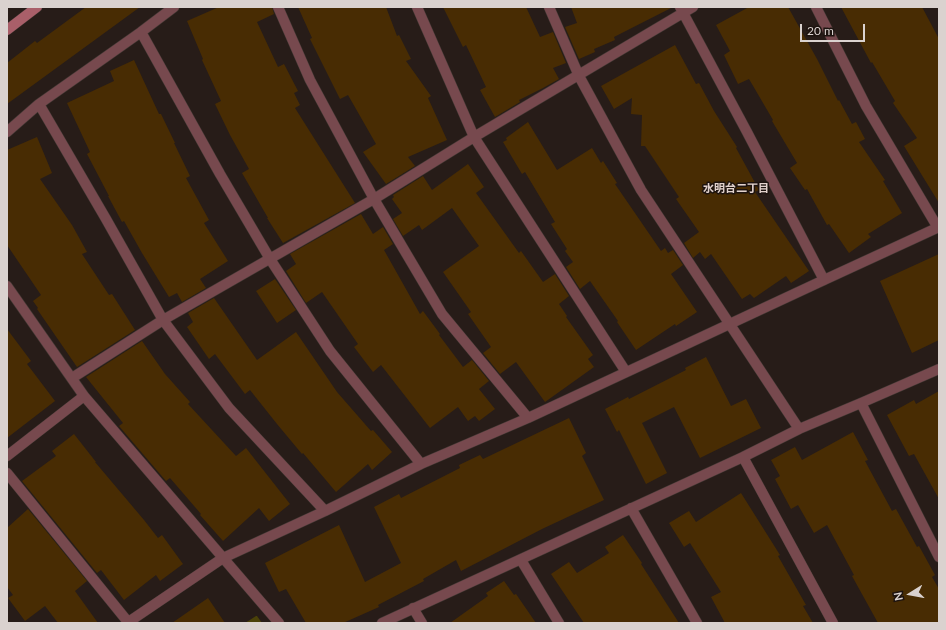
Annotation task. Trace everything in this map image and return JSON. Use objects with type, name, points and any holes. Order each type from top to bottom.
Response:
[{"type":"street","points":[[7,30],[37,7]]},
{"type":"street","points":[[7,132],[39,104],[174,7]]},
{"type":"street","points":[[278,7],[310,80],[374,199],[442,314],[528,418]]},
{"type":"street","points":[[417,7],[474,137],[626,372]]},
{"type":"street","points":[[549,7],[579,76],[641,190],[799,429]]},
{"type":"street","points":[[72,378],[163,320],[374,199],[474,137],[579,76],[682,10],[693,7]]},
{"type":"street","points":[[7,473],[128,622],[223,558],[325,511],[421,464],[528,418],[939,228],[866,106],[816,7]]},
{"type":"street","points":[[682,10],[824,280]]},
{"type":"street","points":[[141,32],[220,174],[270,259],[330,351],[421,464]]},
{"type":"street","points":[[39,104],[163,320],[229,408],[325,511]]},
{"type":"street","points":[[7,286],[84,396],[279,623]]},
{"type":"street","points":[[382,623],[521,560],[799,429],[939,369]]},
{"type":"street","points":[[7,456],[84,396]]},
{"type":"street","points":[[861,403],[939,557]]},
{"type":"street","points":[[742,457],[833,623]]},
{"type":"street","points":[[631,508],[697,623]]},
{"type":"street","points":[[521,560],[559,623]]},
{"type":"street","points":[[413,608],[422,623]]},
{"type":"shaded area","points":[[256,616],[262,623],[245,623]]},
{"type":"building","points":[[86,7],[140,7],[7,104],[7,63],[35,41],[37,43]]},
{"type":"building","points":[[219,7],[272,7],[274,14],[257,22],[278,67],[284,64],[298,91],[294,93],[300,105],[295,108],[355,203],[283,243],[242,173],[249,169],[215,104],[221,101],[202,60],[203,59],[187,21]]},
{"type":"building","points":[[298,7],[386,7],[397,36],[399,35],[411,59],[406,61],[431,96],[428,98],[447,140],[408,157],[415,166],[386,184],[363,152],[376,144],[348,95],[340,99],[310,39],[312,38]]},
{"type":"building","points":[[443,7],[526,7],[540,37],[553,32],[566,63],[553,68],[559,79],[519,100],[520,102],[495,117],[480,90],[486,87],[466,45],[463,47]]},
{"type":"building","points":[[571,7],[673,7],[614,37],[615,40],[594,49],[595,52],[579,59],[565,27],[577,23]]},
{"type":"building","points":[[749,7],[788,7],[838,101],[839,100],[852,124],[856,122],[865,139],[859,142],[885,180],[883,181],[902,213],[868,234],[871,237],[849,253],[829,224],[827,225],[807,189],[805,190],[790,168],[797,163],[749,79],[738,84],[724,55],[730,51],[716,25]]},
{"type":"building","points":[[841,7],[922,7],[939,39],[939,203],[904,146],[917,138],[893,103],[895,101],[872,62],[871,63]]},
{"type":"building","points":[[675,45],[696,84],[699,83],[714,111],[737,147],[736,148],[759,190],[755,192],[809,271],[791,283],[786,276],[754,298],[750,294],[742,299],[711,254],[705,259],[700,252],[693,258],[684,243],[699,232],[676,199],[679,197],[645,146],[641,146],[642,115],[631,114],[632,98],[614,109],[601,86]]},
{"type":"building","points":[[134,60],[190,176],[186,178],[209,220],[204,223],[228,261],[200,279],[206,288],[182,302],[177,293],[169,297],[124,221],[122,222],[87,154],[90,152],[67,103],[114,81],[110,71]]},
{"type":"building","points":[[528,122],[557,170],[592,148],[601,163],[603,161],[617,183],[615,184],[661,251],[665,248],[668,253],[673,250],[683,265],[671,274],[697,312],[676,326],[675,324],[636,350],[590,281],[580,289],[566,267],[573,262],[565,251],[567,249],[551,224],[555,222],[525,172],[522,174],[503,142],[507,140],[506,138]]},
{"type":"building","points":[[37,137],[52,173],[40,179],[72,225],[87,252],[82,254],[109,295],[112,294],[135,330],[77,367],[37,309],[38,308],[33,301],[41,295],[7,245],[7,150]]},
{"type":"building","points":[[468,164],[484,187],[476,193],[519,253],[521,251],[543,282],[555,274],[569,296],[559,304],[567,316],[566,317],[593,355],[588,359],[594,367],[545,402],[516,362],[500,374],[483,353],[491,347],[468,314],[471,312],[443,272],[479,246],[452,208],[422,230],[419,225],[403,236],[393,219],[402,213],[392,199],[394,197],[393,195],[423,176],[432,190]]},
{"type":"building","points":[[361,214],[373,234],[383,227],[393,244],[384,250],[420,314],[423,311],[463,367],[472,360],[489,381],[479,389],[495,409],[479,421],[475,416],[468,421],[458,407],[430,428],[381,365],[373,372],[354,347],[358,344],[322,292],[306,303],[286,271],[296,264],[290,254]]},
{"type":"building","points":[[939,254],[939,340],[912,353],[880,281]]},
{"type":"building","points":[[275,279],[296,310],[277,323],[256,291]]},
{"type":"building","points":[[214,298],[257,360],[296,332],[337,392],[371,431],[373,430],[392,452],[372,470],[368,464],[336,492],[303,453],[302,454],[250,390],[245,394],[215,354],[209,359],[187,327],[193,322],[188,313]]},
{"type":"building","points":[[7,329],[31,361],[27,364],[55,401],[7,438]]},
{"type":"building","points":[[142,341],[165,374],[190,402],[188,404],[236,456],[246,448],[290,504],[269,521],[259,508],[223,541],[170,478],[166,481],[119,426],[123,423],[86,377]]},
{"type":"building","points":[[706,357],[731,406],[746,399],[761,428],[700,458],[674,407],[642,423],[667,473],[646,484],[619,430],[617,432],[605,409],[628,397],[629,399],[686,370],[685,368]]},
{"type":"building","points":[[939,391],[939,499],[914,454],[909,456],[887,415],[914,400],[916,404]]},
{"type":"building","points":[[569,418],[586,453],[582,456],[604,500],[542,529],[461,571],[456,560],[423,579],[424,581],[378,605],[379,607],[343,623],[306,623],[286,589],[279,592],[265,563],[339,525],[365,582],[401,563],[374,507],[399,494],[401,498],[460,468],[459,465],[480,455],[483,459]]},
{"type":"building","points":[[853,432],[868,460],[865,461],[892,511],[896,509],[917,547],[919,546],[935,575],[932,577],[939,589],[939,623],[878,623],[852,576],[854,575],[827,525],[814,533],[798,505],[791,509],[775,479],[780,476],[771,460],[795,447],[802,460]]},
{"type":"building","points":[[74,434],[95,462],[158,538],[162,535],[183,564],[160,581],[156,575],[124,600],[101,570],[97,573],[22,481],[56,456],[52,451]]},
{"type":"building","points":[[741,493],[780,555],[778,556],[806,605],[803,606],[813,623],[725,623],[711,597],[721,592],[690,543],[684,547],[669,523],[689,511],[696,522]]},
{"type":"building","points":[[28,509],[87,581],[75,591],[98,623],[58,623],[45,606],[25,621],[8,598],[13,595],[7,587],[7,528]]},
{"type":"building","points":[[623,535],[679,623],[584,623],[551,574],[569,562],[577,573],[609,553],[605,547]]},
{"type":"building","points":[[504,581],[514,595],[516,594],[536,623],[450,623],[488,596],[486,593]]},
{"type":"building","points":[[208,598],[225,623],[172,623]]},
{"type":"district","name":"水明台二丁目","points":[[736,188]]}]
